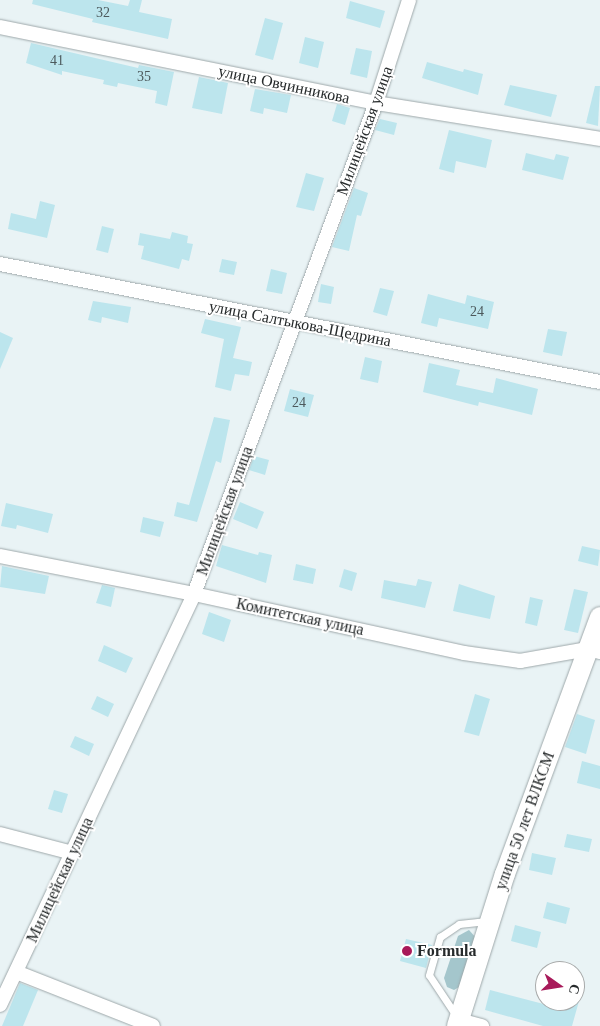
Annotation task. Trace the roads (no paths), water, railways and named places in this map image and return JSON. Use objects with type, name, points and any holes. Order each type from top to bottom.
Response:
[{"type":"main road","name":"улица 50 лет ВЛКСМ","points":[[458,1023],[490,921],[594,650],[600,618]]},
{"type":"street","name":"Милицейская улица","points":[[0,1005],[194,594],[376,103],[410,0]]},
{"type":"street","name":"улица Овчинникова","points":[[0,27],[376,103],[600,139]]},
{"type":"street","name":"улица Салтыкова-Щедрина","points":[[0,264],[600,382]]},
{"type":"street","name":"Комитетская улица","points":[[0,556],[194,594],[464,653],[520,661],[594,650]]},
{"type":"street","points":[[0,834],[73,853]]},
{"type":"street","points":[[16,972],[154,1026]]},
{"type":"street","points":[[458,1023],[482,1026]]},
{"type":"lane","points":[[458,1023],[429,975],[440,937],[459,924],[490,921]]},
{"type":"place","name":"Formula","points":[[407,951]]}]
